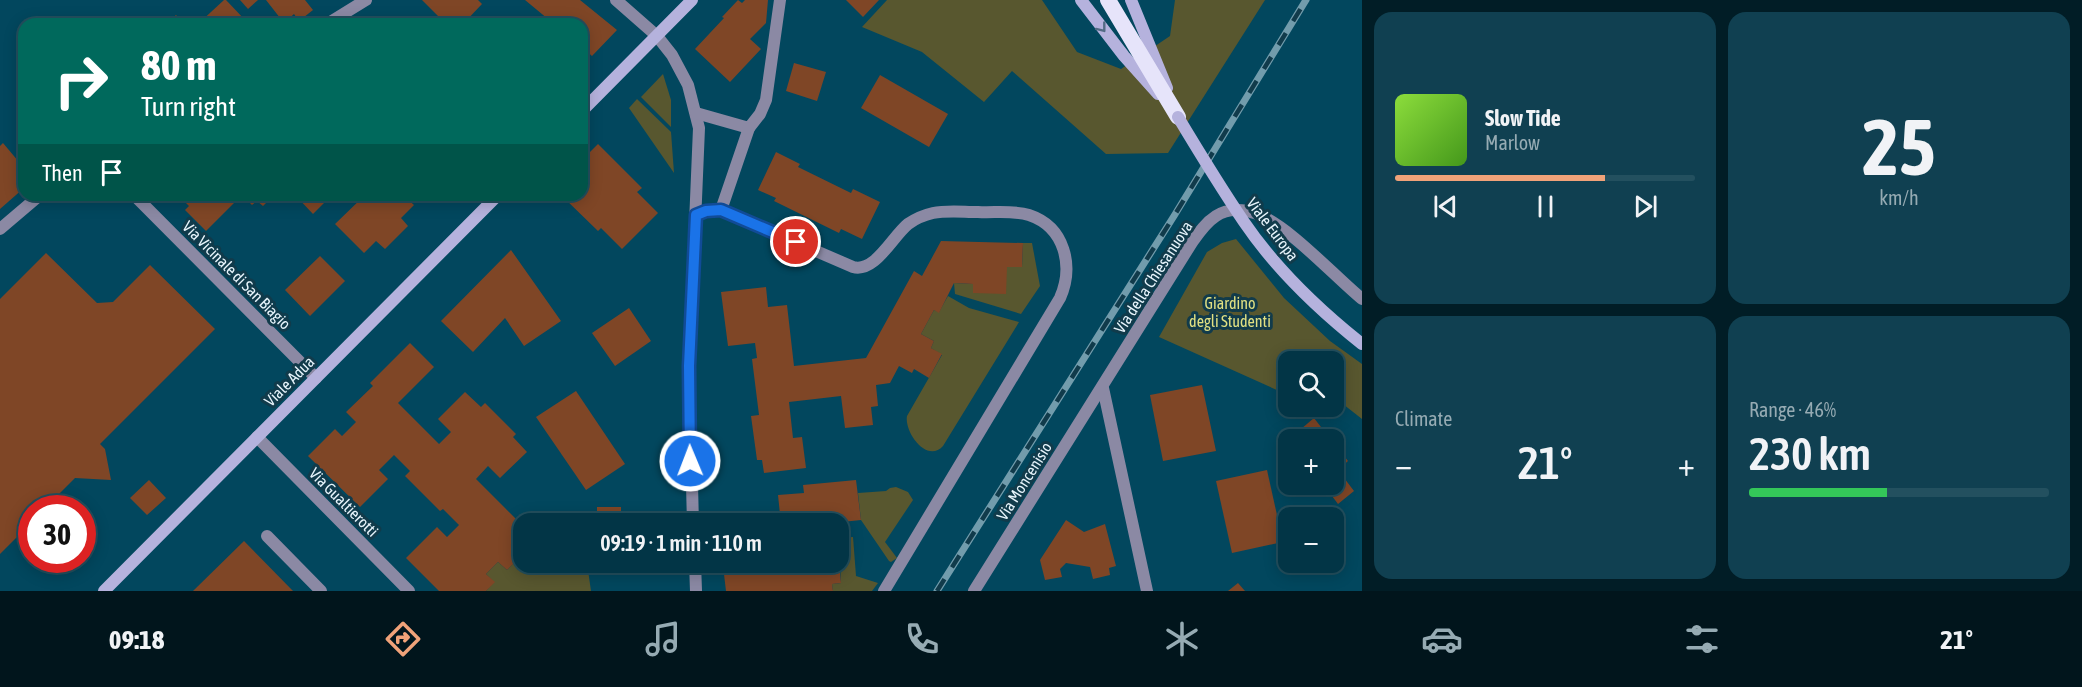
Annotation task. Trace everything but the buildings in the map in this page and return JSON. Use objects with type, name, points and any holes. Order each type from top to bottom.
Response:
[{"type":"highway","points":[[1108,0],[1178,117]]},
{"type":"main road","points":[[588,105],[692,0]]},
{"type":"main road","points":[[1081,0],[1137,49]]},
{"type":"main road","points":[[1131,0],[1137,49]]},
{"type":"main road","name":"Viale Europa","points":[[1178,117],[1245,224],[1264,249],[1303,292],[1362,344]]},
{"type":"main road","name":"Viale Adua","points":[[104,591],[492,201]]},
{"type":"street","points":[[337,18],[366,0]]},
{"type":"street","points":[[616,0],[657,36],[680,67],[696,113],[699,142],[689,366],[693,513]]},
{"type":"street","points":[[721,210],[749,128],[760,114],[766,100],[780,0]]},
{"type":"street","points":[[696,113],[749,128]]},
{"type":"street","points":[[0,229],[33,201]]},
{"type":"street","name":"Via Vicinale di San Biagio","points":[[140,201],[316,378]]},
{"type":"street","points":[[696,215],[706,211],[721,210],[856,268],[872,263],[909,224],[936,212],[1027,215],[1047,225],[1063,244],[1067,277],[1060,298],[885,591]]},
{"type":"street","name":"Via della Chiesanuova","points":[[1102,388],[1196,237],[1209,221],[1223,213],[1244,210],[1268,220],[1294,239],[1362,299]]},
{"type":"street","points":[[1102,388],[1147,591]]},
{"type":"street","name":"Via Moncenisio","points":[[974,591],[1102,388]]},
{"type":"street","name":"Via Gualtierotti","points":[[257,437],[409,591]]},
{"type":"street","points":[[267,536],[321,591]]},
{"type":"street","points":[[695,573],[696,591]]},
{"type":"green space","points":[[887,0],[1042,0],[1077,52],[1121,69],[1170,36],[1175,0],[1265,0],[1168,153],[1106,154],[1012,71],[984,102],[922,52],[862,27]]},
{"type":"green space","points":[[663,74],[671,100],[671,127],[641,97]]},
{"type":"green space","points":[[637,99],[671,132],[674,173],[629,108]]},
{"type":"green space","name":"Giardino degli Studenti","points":[[1236,239],[1284,298],[1344,351],[1278,351],[1278,391],[1159,337],[1207,252],[1222,243]]},
{"type":"green space","points":[[1023,243],[1032,243],[1040,286],[1021,314],[955,294],[954,283],[973,284],[973,293],[1007,267],[1022,267]]},
{"type":"green space","points":[[948,296],[969,308],[1019,322],[943,446],[937,451],[930,451],[924,449],[913,437],[907,423],[907,416],[942,355],[931,348],[934,341],[921,334],[934,310],[939,312]]},
{"type":"green space","name":"Giardino degli Studenti","points":[[1344,351],[1362,364],[1362,419],[1344,405]]},
{"type":"green space","points":[[896,487],[908,492],[913,500],[885,542],[897,558],[891,562],[861,520],[858,493],[886,491]]},
{"type":"green space","points":[[849,537],[853,537],[856,576],[878,583],[872,591],[833,591],[832,584],[841,583],[841,573],[849,573]]},
{"type":"green space","points":[[498,562],[507,570],[513,564],[513,573],[588,573],[591,591],[486,591],[494,582],[486,574]]},
{"type":"railway","points":[[937,591],[1174,216],[1306,0]]},
{"type":"route","points":[[690,461],[689,366],[696,215],[706,211],[721,210],[796,242]]}]
